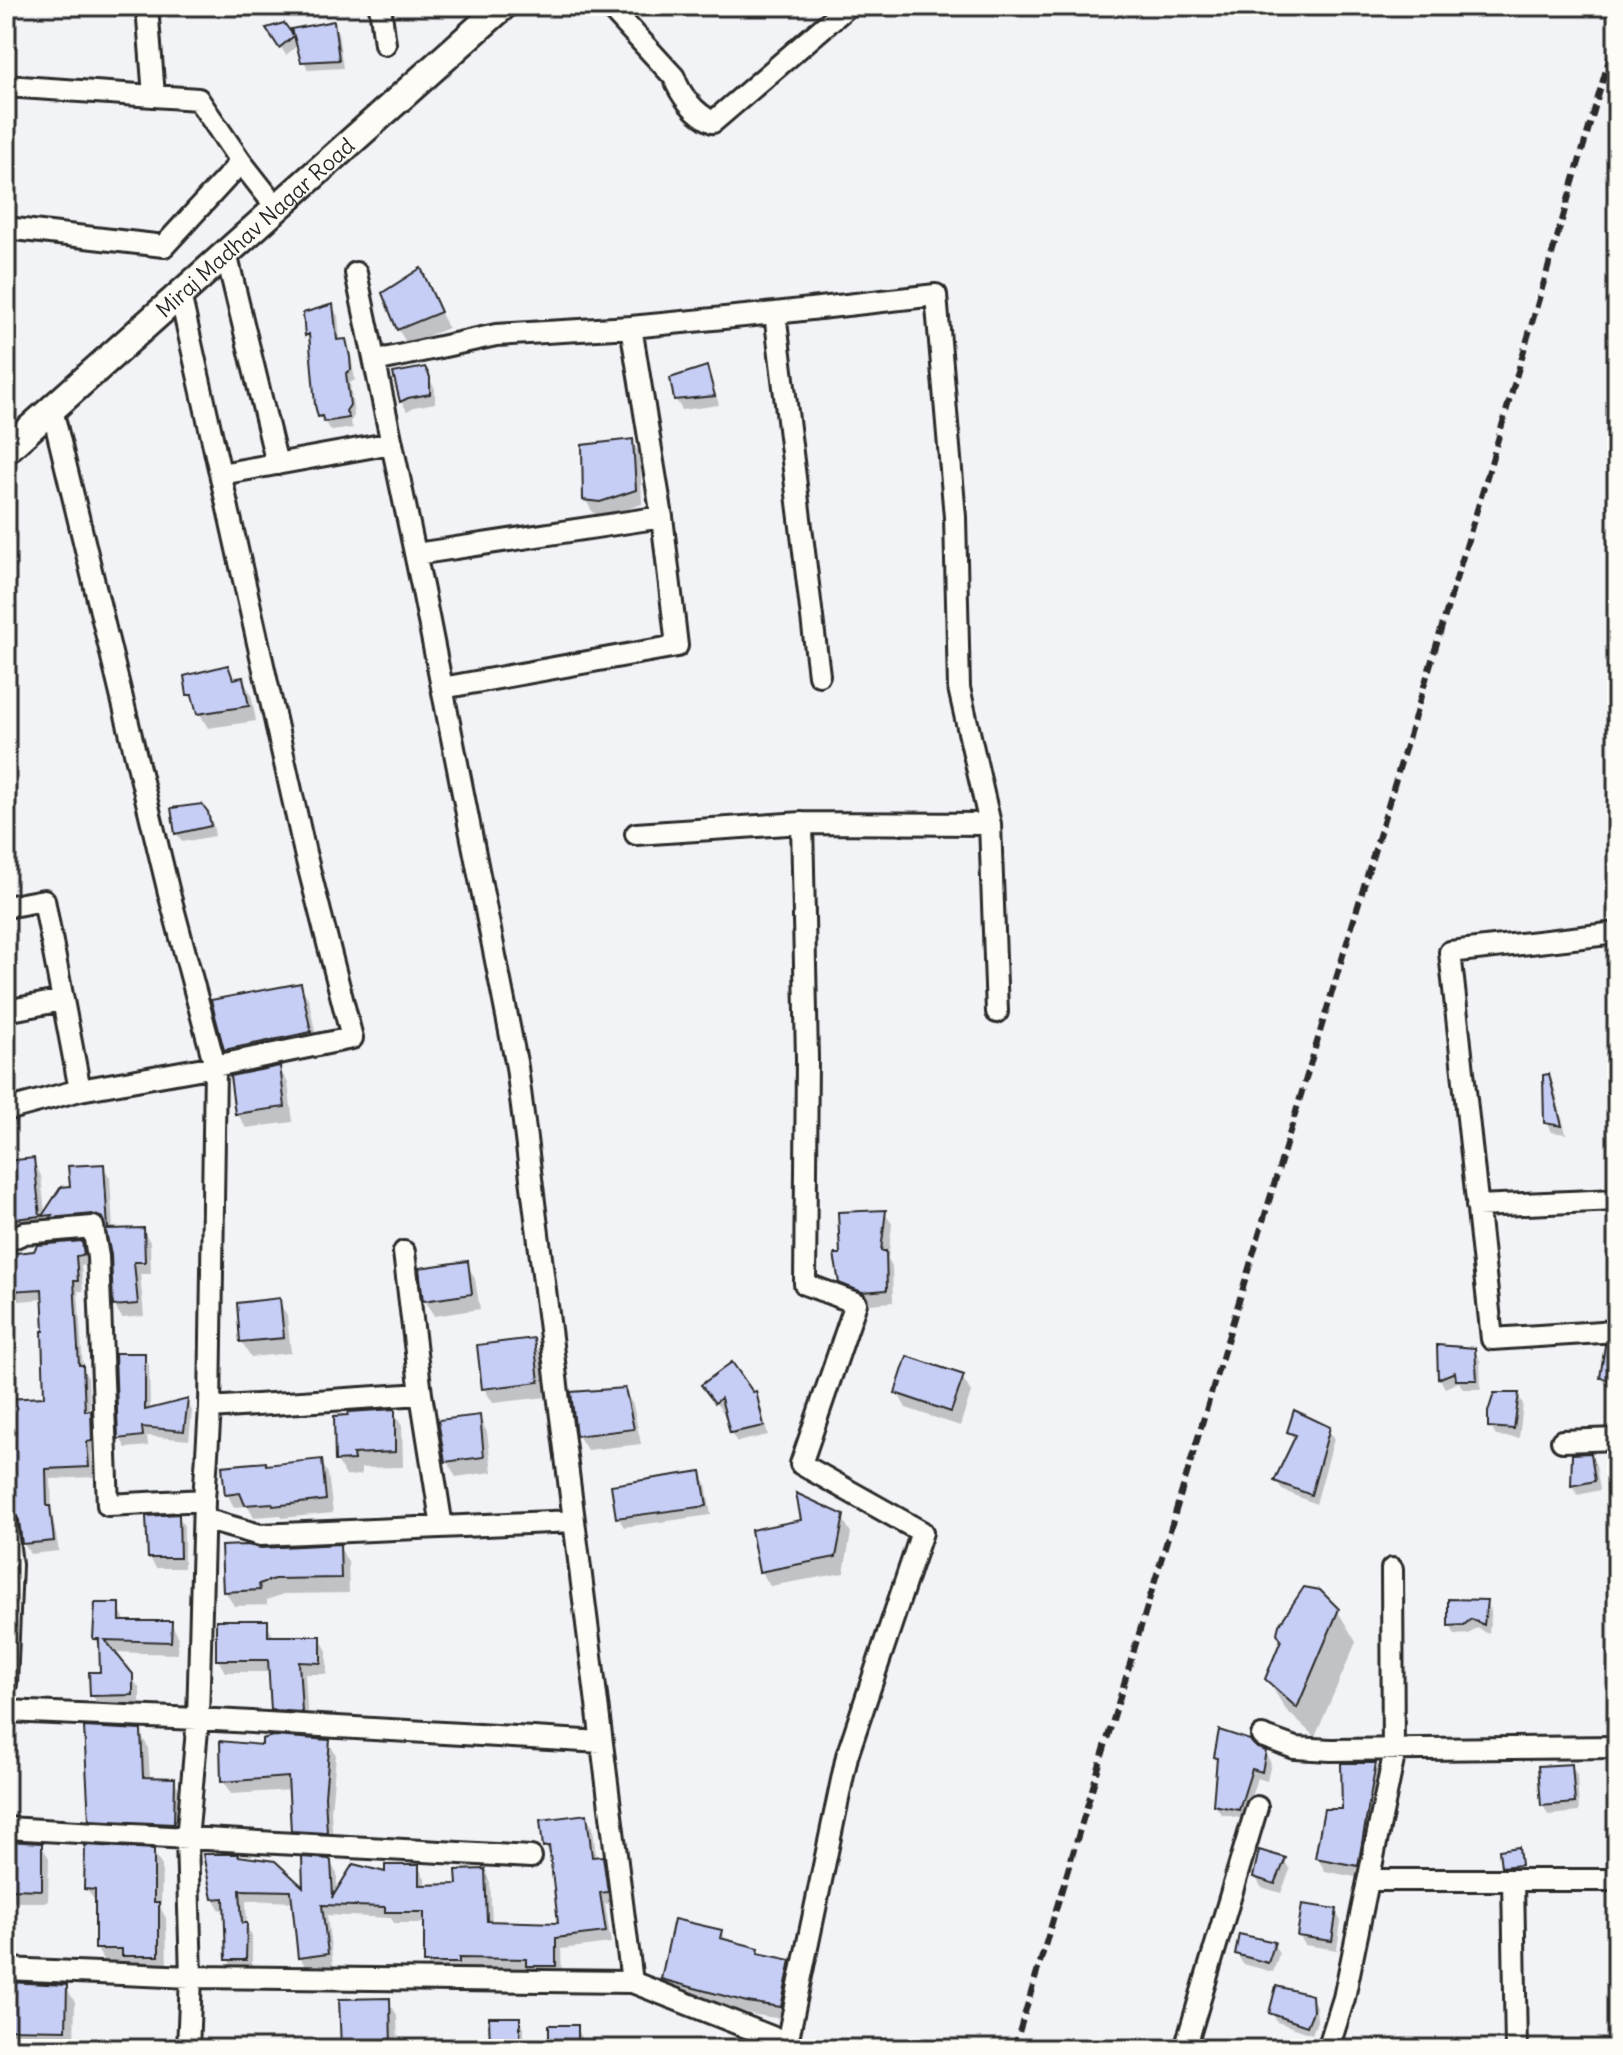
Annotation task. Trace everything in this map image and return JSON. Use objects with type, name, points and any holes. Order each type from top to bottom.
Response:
[{"type":"street","points":[[147,6],[154,96]]},
{"type":"street","points":[[380,6],[385,44]]},
{"type":"street","name":"Miraj Madhav Nagar Road","points":[[6,450],[503,6]]},
{"type":"street","points":[[609,6],[674,77],[678,91],[713,122],[848,6]]},
{"type":"street","points":[[6,86],[198,99],[277,208]]},
{"type":"street","points":[[6,228],[164,246],[241,162]]},
{"type":"street","points":[[226,253],[277,464]]},
{"type":"street","points":[[356,273],[416,554],[517,1067],[632,1982]]},
{"type":"street","points":[[6,1110],[80,1090],[352,1038],[305,853],[180,294]]},
{"type":"street","points":[[375,361],[496,335],[631,327],[936,295],[955,517],[959,688],[990,824],[997,1012]]},
{"type":"street","points":[[775,313],[819,675]]},
{"type":"street","points":[[442,688],[677,646],[662,517],[631,327]]},
{"type":"street","points":[[52,409],[165,877],[215,1066],[210,1408],[198,1719],[187,1839],[191,1977],[188,2049]]},
{"type":"street","points":[[221,474],[392,443]]},
{"type":"street","points":[[416,554],[662,517]]},
{"type":"street","points":[[636,834],[802,823],[990,824]]},
{"type":"street","points":[[6,1969],[191,1977],[632,1982],[787,2046],[847,1756],[922,1532],[801,1464],[856,1303],[805,1284],[807,1059],[802,823]]},
{"type":"street","points":[[6,907],[44,900],[80,1090]]},
{"type":"street","points":[[1617,933],[1450,952],[1492,1339],[1617,1331]]},
{"type":"street","points":[[6,1011],[63,1000]]},
{"type":"street","points":[[1477,1206],[1617,1200]]},
{"type":"street","points":[[6,1241],[24,1233],[93,1227],[98,1257],[108,1505],[204,1510],[260,1535],[574,1521]]},
{"type":"street","points":[[404,1252],[421,1394],[442,1527]]},
{"type":"street","points":[[210,1408],[421,1394]]},
{"type":"street","points":[[1562,1441],[1617,1439]]},
{"type":"street","points":[[6,1522],[11,1565],[6,1684]]},
{"type":"street","points":[[1328,2049],[1344,1998],[1394,1750],[1392,1569]]},
{"type":"street","points":[[6,1711],[602,1742]]},
{"type":"street","points":[[1262,1736],[1295,1748],[1617,1747]]},
{"type":"street","points":[[1185,2049],[1257,1807]]},
{"type":"street","points":[[6,1828],[531,1857]]},
{"type":"street","points":[[1369,1880],[1617,1880]]},
{"type":"street","points":[[1513,1880],[1516,2049]]},
{"type":"building","points":[[334,21],[339,60],[301,62],[294,36],[279,48],[266,28],[284,23],[293,35],[291,29]]},
{"type":"building","points":[[421,268],[441,312],[397,330],[382,293]]},
{"type":"building","points":[[333,304],[337,340],[346,339],[350,357],[351,370],[346,373],[350,405],[346,411],[349,418],[324,422],[322,416],[318,417],[315,405],[309,334],[305,336],[303,313]]},
{"type":"building","points":[[707,366],[715,396],[674,400],[670,378]]},
{"type":"building","points":[[425,367],[430,377],[430,394],[400,402],[393,373]]},
{"type":"building","points":[[633,439],[636,490],[600,502],[583,500],[582,445]]},
{"type":"building","points":[[228,665],[233,679],[243,677],[249,706],[197,714],[192,695],[187,695],[184,676]]},
{"type":"building","points":[[202,804],[208,812],[211,826],[175,834],[171,808]]},
{"type":"building","points":[[301,983],[311,1032],[224,1050],[211,1000]]},
{"type":"building","points":[[280,1066],[285,1107],[235,1114],[230,1076]]},
{"type":"building","points":[[1549,1074],[1562,1126],[1544,1123],[1543,1075]]},
{"type":"building","points":[[34,1158],[40,1216],[6,1220],[6,1161]]},
{"type":"building","points":[[104,1164],[108,1229],[144,1228],[145,1262],[134,1262],[138,1304],[113,1306],[111,1255],[103,1218],[92,1214],[42,1216],[61,1187],[70,1186],[68,1166]]},
{"type":"building","points":[[886,1210],[881,1251],[886,1251],[887,1290],[862,1292],[839,1283],[834,1254],[840,1254],[838,1212]]},
{"type":"building","points":[[82,1241],[84,1255],[76,1256],[78,1281],[74,1281],[85,1411],[91,1410],[92,1441],[87,1442],[89,1467],[46,1469],[47,1506],[50,1506],[54,1541],[22,1544],[19,1520],[13,1511],[11,1470],[6,1471],[6,1399],[44,1397],[42,1289],[10,1291],[6,1254],[34,1251],[37,1245]]},
{"type":"building","points":[[468,1261],[472,1294],[423,1301],[419,1268]]},
{"type":"building","points":[[280,1298],[284,1338],[240,1342],[237,1303]]},
{"type":"building","points":[[534,1338],[539,1382],[482,1389],[477,1345]]},
{"type":"building","points":[[1617,1344],[1617,1380],[1600,1378],[1605,1345]]},
{"type":"building","points":[[1437,1345],[1475,1348],[1477,1380],[1456,1380],[1455,1372],[1438,1379]]},
{"type":"building","points":[[115,1353],[145,1353],[145,1410],[188,1399],[184,1431],[142,1427],[143,1436],[118,1439]]},
{"type":"building","points":[[907,1356],[964,1375],[951,1412],[895,1393]]},
{"type":"building","points":[[732,1362],[753,1392],[756,1391],[764,1426],[730,1433],[721,1398],[715,1403],[701,1385]]},
{"type":"building","points":[[625,1388],[634,1429],[576,1436],[571,1392]]},
{"type":"building","points":[[1494,1393],[1519,1393],[1514,1429],[1488,1427],[1488,1412]]},
{"type":"building","points":[[395,1409],[395,1452],[353,1454],[354,1460],[335,1461],[334,1416]]},
{"type":"building","points":[[1294,1410],[1330,1427],[1311,1495],[1274,1481],[1296,1435],[1287,1432]]},
{"type":"building","points":[[480,1415],[484,1457],[445,1462],[438,1420]]},
{"type":"building","points":[[1591,1453],[1595,1481],[1571,1486],[1572,1454]]},
{"type":"building","points":[[322,1459],[326,1500],[273,1506],[272,1503],[245,1505],[240,1493],[225,1495],[222,1466]]},
{"type":"building","points":[[701,1471],[707,1506],[616,1518],[611,1485]]},
{"type":"building","points":[[796,1493],[844,1515],[836,1557],[759,1572],[751,1530],[801,1520]]},
{"type":"building","points":[[179,1514],[180,1558],[148,1558],[146,1516]]},
{"type":"building","points":[[340,1544],[341,1578],[274,1579],[259,1584],[260,1590],[223,1592],[221,1546],[261,1548]]},
{"type":"building","points":[[1304,1587],[1320,1590],[1339,1609],[1297,1708],[1265,1679],[1281,1640],[1277,1633],[1279,1625]]},
{"type":"building","points":[[1448,1599],[1487,1600],[1484,1625],[1471,1619],[1464,1625],[1448,1626]]},
{"type":"building","points":[[95,1603],[120,1603],[120,1621],[172,1621],[171,1642],[105,1640],[133,1674],[133,1695],[90,1696],[89,1672],[100,1672],[99,1639],[93,1639]]},
{"type":"building","points":[[216,1620],[268,1620],[268,1636],[321,1636],[321,1663],[299,1662],[302,1712],[271,1710],[268,1660],[216,1660]]},
{"type":"building","points":[[84,1727],[141,1730],[143,1777],[175,1778],[174,1824],[89,1820]]},
{"type":"building","points":[[1219,1730],[1250,1740],[1257,1748],[1266,1751],[1262,1772],[1252,1769],[1239,1810],[1213,1805],[1217,1758],[1214,1757]]},
{"type":"building","points":[[273,1736],[330,1740],[325,1796],[327,1833],[291,1831],[288,1777],[221,1782],[220,1741],[262,1745],[262,1739]]},
{"type":"building","points":[[1341,1763],[1376,1763],[1358,1866],[1315,1858],[1324,1809],[1342,1809]]},
{"type":"building","points":[[1572,1764],[1575,1803],[1541,1806],[1538,1766]]},
{"type":"building","points":[[587,1814],[592,1857],[603,1856],[608,1892],[600,1893],[606,1932],[556,1938],[556,1966],[526,1966],[526,1959],[459,1958],[459,1963],[424,1963],[424,1912],[385,1912],[385,1907],[322,1905],[328,1954],[298,1958],[291,1891],[240,1890],[242,1923],[247,1923],[246,1960],[226,1960],[224,1898],[212,1899],[203,1854],[238,1854],[275,1861],[303,1887],[302,1857],[329,1859],[333,1896],[353,1864],[385,1872],[385,1865],[419,1865],[419,1885],[457,1884],[456,1870],[485,1869],[487,1921],[558,1923],[549,1846],[543,1847],[540,1820]]},
{"type":"building","points":[[6,1841],[42,1843],[42,1890],[11,1889],[11,1882],[6,1882]]},
{"type":"building","points":[[85,1845],[154,1849],[154,1902],[159,1902],[159,1956],[122,1956],[122,1949],[95,1949],[95,1890],[84,1889]]},
{"type":"building","points":[[1519,1847],[1521,1865],[1501,1867],[1499,1850]]},
{"type":"building","points":[[1259,1850],[1286,1858],[1275,1884],[1253,1877]]},
{"type":"building","points":[[1302,1904],[1337,1909],[1332,1941],[1297,1936]]},
{"type":"building","points":[[674,1919],[722,1930],[720,1938],[759,1948],[758,1953],[791,1960],[781,2007],[747,2002],[661,1979]]},
{"type":"building","points":[[1239,1934],[1275,1942],[1268,1963],[1235,1954]]},
{"type":"building","points":[[6,1982],[67,1985],[66,2030],[6,2029]]},
{"type":"building","points":[[1276,1986],[1312,1995],[1313,2011],[1307,2026],[1269,2013]]},
{"type":"building","points":[[390,1998],[391,2049],[341,2049],[339,1999]]},
{"type":"building","points":[[489,2017],[520,2017],[520,2048],[490,2048]]},
{"type":"building","points":[[549,2025],[578,2025],[578,2049],[549,2049]]},
{"type":"railway","points":[[1014,2049],[1489,470],[1617,32]]}]
